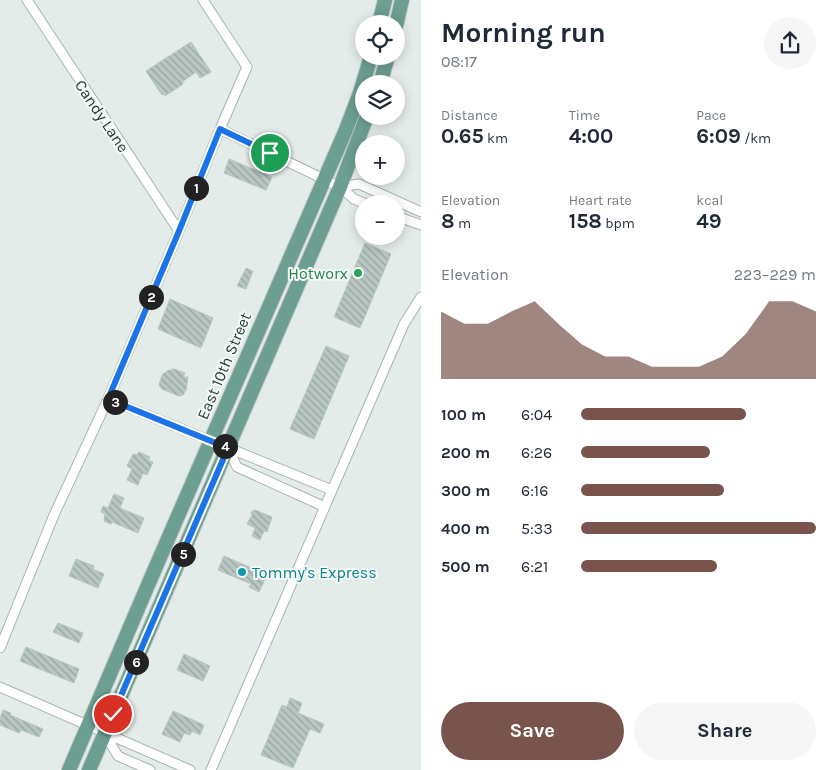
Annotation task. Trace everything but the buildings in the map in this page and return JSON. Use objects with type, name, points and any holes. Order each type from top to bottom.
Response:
[{"type":"main road","points":[[382,15],[385,0]]},
{"type":"main road","points":[[399,15],[402,0]]},
{"type":"main road","name":"East 10th Street","points":[[69,770],[325,180],[355,107],[368,65]]},
{"type":"main road","points":[[89,770],[340,187],[364,125]]},
{"type":"street","name":"Candy Lane","points":[[26,0],[179,231]]},
{"type":"street","points":[[0,648],[54,515],[108,399],[247,67],[203,0]]},
{"type":"street","points":[[220,129],[340,187],[355,199]]},
{"type":"street","points":[[340,187],[359,184],[421,212]]},
{"type":"street","points":[[405,219],[421,225]]},
{"type":"street","points":[[211,770],[404,324],[421,297]]},
{"type":"street","points":[[108,399],[332,490]]},
{"type":"street","points":[[228,448],[237,467],[325,507]]},
{"type":"street","points":[[0,686],[190,770]]},
{"type":"street","points":[[105,734],[118,756],[150,770]]},
{"type":"place","name":"Hotworx","points":[[358,273]]},
{"type":"place","name":"Tommy's Express","points":[[242,572]]},
{"type":"route","points":[[113,714],[228,448],[108,399],[220,129],[270,153]]}]
